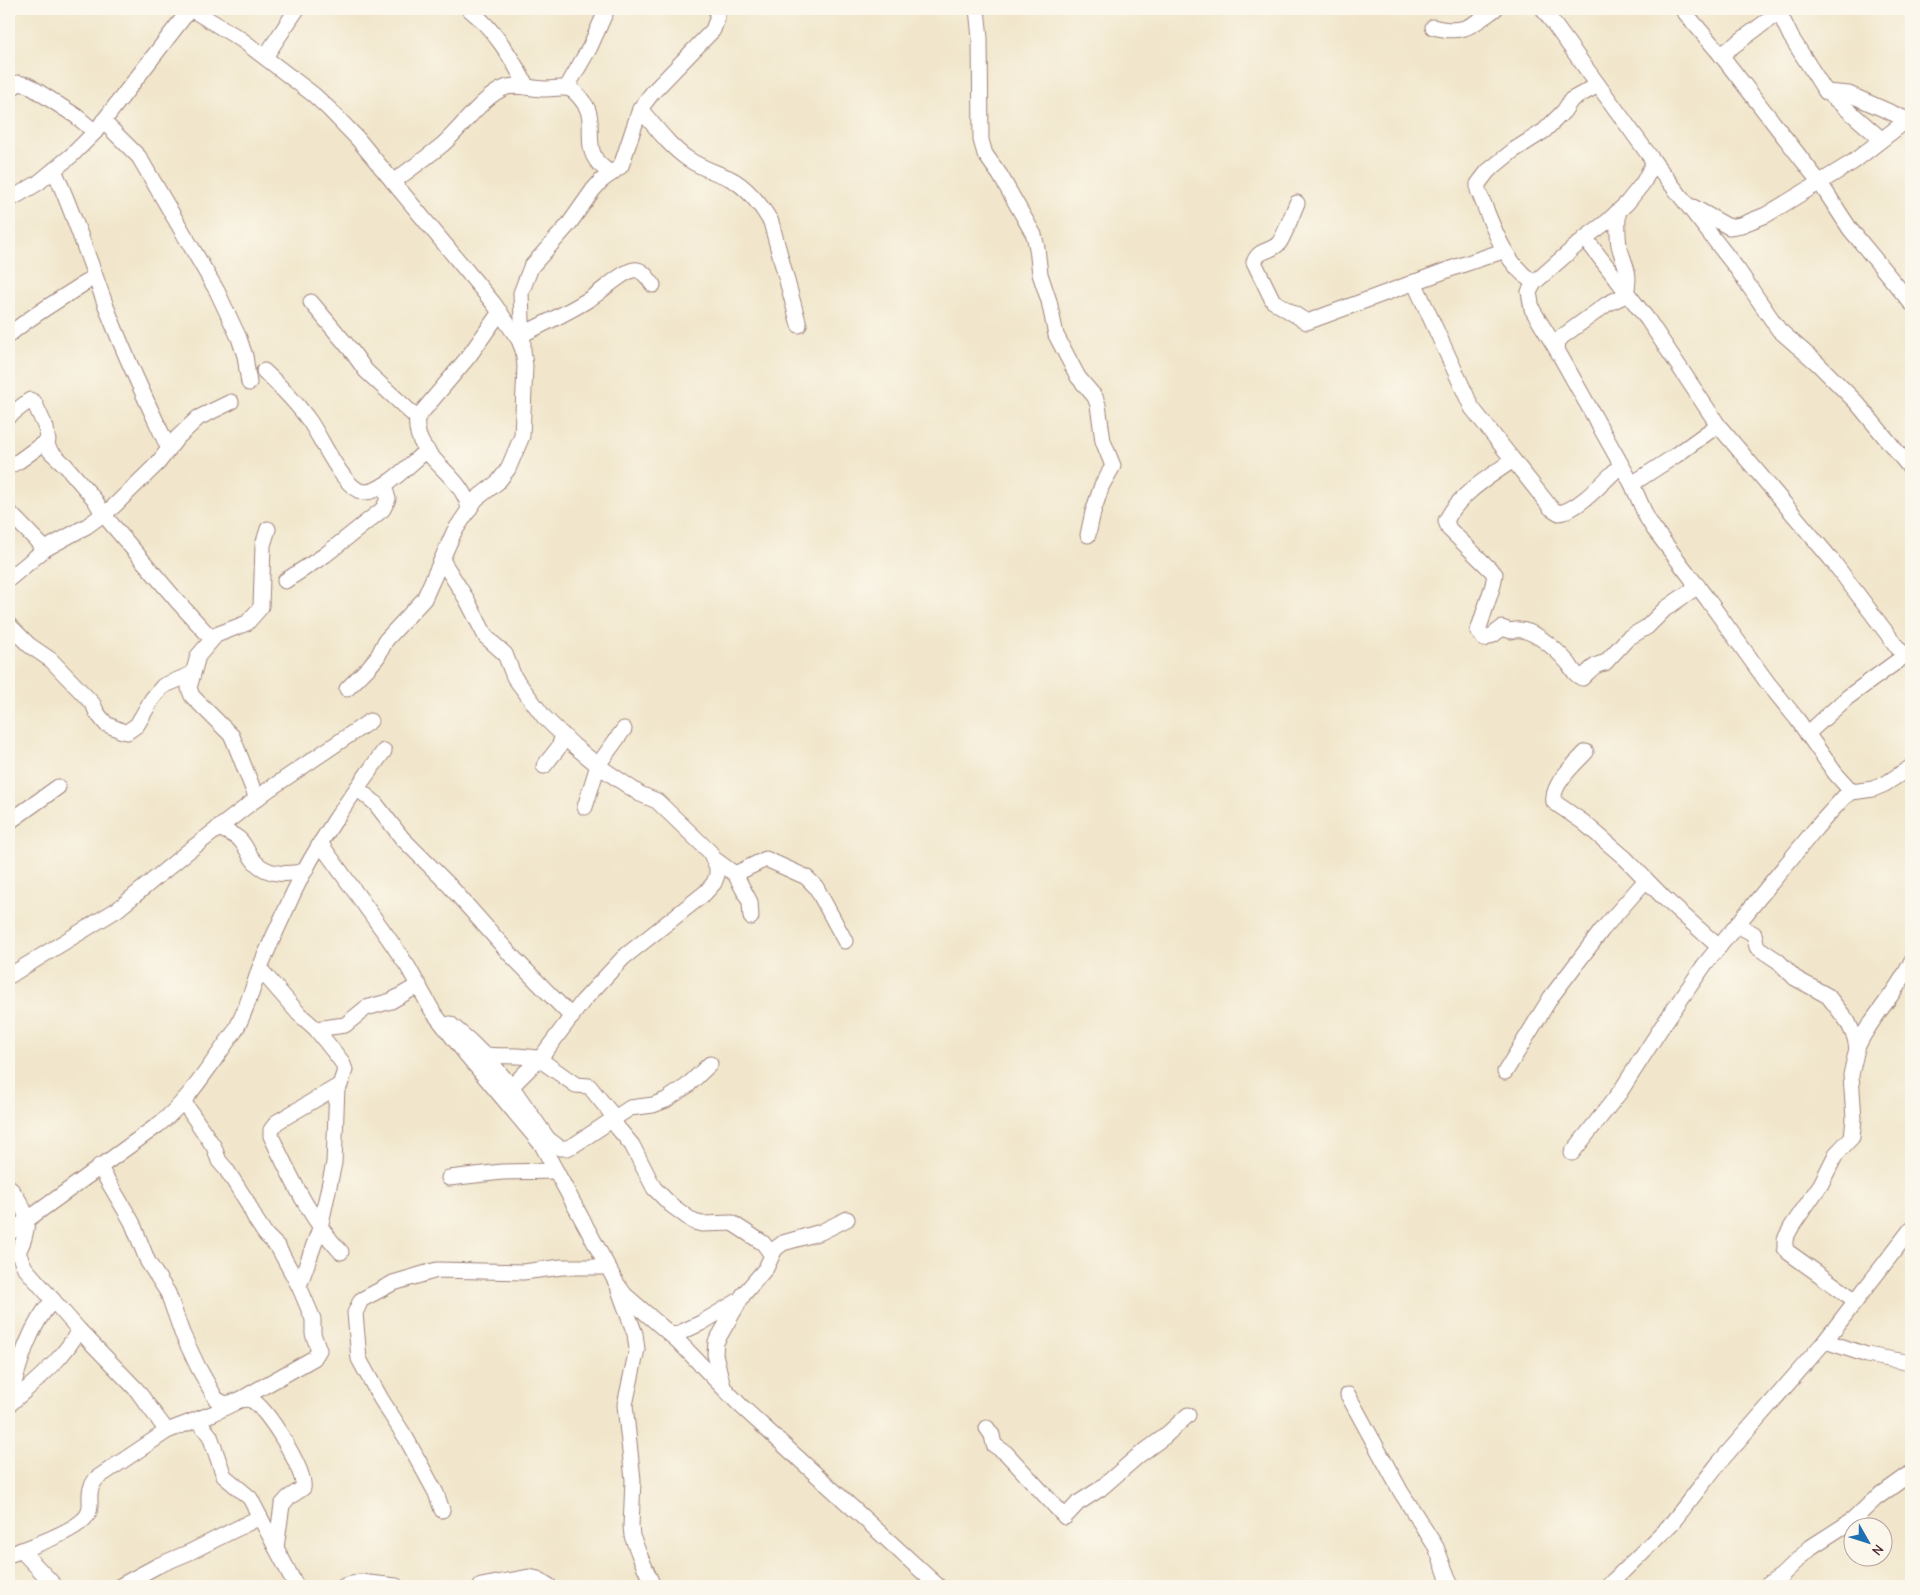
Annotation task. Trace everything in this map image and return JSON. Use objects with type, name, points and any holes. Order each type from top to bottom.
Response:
[{"type":"street","points":[[9,200],[38,183],[72,155],[99,126],[191,9],[242,40],[314,95],[329,110],[356,138],[500,312],[519,340],[523,350]]},
{"type":"street","points":[[265,57],[297,9]]},
{"type":"street","points":[[469,9],[498,39],[527,87]]},
{"type":"street","points":[[567,87],[590,47],[607,9]]},
{"type":"street","points":[[347,689],[369,667],[378,656],[386,640],[424,599],[454,532],[476,499],[498,482],[508,469],[518,447],[522,436],[525,366],[521,293],[531,267],[569,224],[601,181],[618,170],[623,162],[640,109],[653,92],[713,30],[717,19],[717,9]]},
{"type":"street","points":[[977,9],[980,38],[981,140],[985,154],[1000,175],[1034,235],[1040,274],[1056,335],[1078,377],[1095,397],[1098,405],[1103,441],[1112,461],[1112,468],[1102,486],[1093,512],[1088,535]]},
{"type":"street","points":[[1433,28],[1450,32],[1462,30],[1495,9]]},
{"type":"street","points":[[1543,9],[1654,162],[1727,256],[1779,330],[1857,403],[1911,469]]},
{"type":"street","points":[[1682,9],[1721,55],[1820,183],[1850,229],[1911,303]]},
{"type":"street","points":[[1721,55],[1781,10],[1792,37],[1826,92],[1881,139]]},
{"type":"street","points":[[9,91],[18,83],[28,85],[76,116],[99,126],[139,157],[217,291],[245,356],[249,383]]},
{"type":"street","points":[[1534,283],[1522,274],[1504,251],[1478,190],[1478,184],[1481,179],[1514,150],[1544,131],[1564,111],[1571,100],[1598,85]]},
{"type":"street","points":[[393,182],[442,145],[491,96],[505,88],[514,86],[567,87],[575,92],[585,104],[589,114],[593,156],[611,174]]},
{"type":"street","points":[[1826,92],[1849,94],[1909,119]]},
{"type":"street","points":[[640,109],[678,152],[708,170],[729,178],[740,185],[765,212],[771,222],[799,325]]},
{"type":"street","points":[[1685,202],[1729,227],[1741,225],[1766,215],[1820,183],[1853,162],[1909,119]]},
{"type":"street","points":[[1654,162],[1634,194],[1618,212],[1534,283],[1529,292],[1532,309],[1550,341],[1558,350],[1622,465],[1642,509],[1654,529],[1835,773],[1852,792]]},
{"type":"street","points":[[54,170],[69,203],[95,276],[136,378],[169,449]]},
{"type":"street","points":[[1297,203],[1280,242],[1260,253],[1254,262],[1269,294],[1280,306],[1304,322],[1312,322],[1414,282],[1504,251]]},
{"type":"street","points":[[1618,212],[1620,245],[1629,272],[1627,293]]},
{"type":"street","points":[[1727,256],[1729,227]]},
{"type":"street","points":[[1585,238],[1657,332],[1718,424],[1907,654],[1848,697],[1807,734]]},
{"type":"street","points":[[522,334],[561,316],[634,270],[645,274],[653,285]]},
{"type":"street","points":[[9,335],[40,310],[70,294],[95,276]]},
{"type":"street","points":[[1414,282],[1472,408],[1551,508],[1559,513],[1567,510],[1582,500],[1622,465]]},
{"type":"street","points":[[1558,350],[1558,341],[1563,336],[1607,304],[1627,293]]},
{"type":"street","points":[[311,302],[366,371],[417,418]]},
{"type":"street","points":[[468,510],[465,496],[457,482],[439,466],[427,450],[416,429],[417,418],[469,356],[500,312]]},
{"type":"street","points":[[264,371],[310,420],[324,449],[356,490],[368,492],[384,486],[427,450]]},
{"type":"street","points":[[9,416],[26,402],[32,401],[42,417],[48,440],[48,448],[51,452],[66,466],[95,500],[103,514],[212,639]]},
{"type":"street","points":[[9,579],[45,549],[88,526],[113,507],[158,463],[181,433],[198,418],[232,402]]},
{"type":"street","points":[[1632,484],[1675,456],[1718,424]]},
{"type":"street","points":[[9,466],[48,440]]},
{"type":"street","points":[[1514,460],[1475,487],[1459,503],[1446,521],[1449,529],[1495,574],[1478,630],[1484,638],[1487,639],[1502,628],[1510,631],[1524,630],[1544,640],[1568,664],[1576,676],[1582,678],[1598,663],[1605,663],[1628,638],[1698,586]]},
{"type":"street","points":[[285,581],[325,554],[384,508],[388,499],[384,486]]},
{"type":"street","points":[[9,512],[45,549]]},
{"type":"street","points":[[257,799],[232,736],[190,693],[189,688],[198,656],[212,639],[219,633],[247,623],[261,607],[263,545],[268,529]]},
{"type":"street","points":[[442,560],[467,600],[486,637],[505,654],[514,677],[544,717],[598,765],[640,794],[658,802],[710,852],[717,867],[718,875],[704,893],[624,957],[583,1001],[540,1059],[511,1087]]},
{"type":"street","points":[[9,625],[29,645],[51,660],[93,704],[97,713],[106,724],[122,731],[127,732],[137,725],[152,698],[163,686],[192,674]]},
{"type":"street","points":[[9,976],[118,909],[218,828],[370,721]]},
{"type":"street","points":[[585,808],[598,765],[624,729]]},
{"type":"street","points":[[544,766],[559,747],[563,735]]},
{"type":"street","points":[[9,1233],[170,1116],[183,1101],[235,1031],[292,894],[320,844],[384,751]]},
{"type":"street","points":[[1586,752],[1560,782],[1554,794],[1554,802],[1583,822],[1625,858],[1663,897],[1720,947]]},
{"type":"street","points":[[1572,1154],[1620,1092],[1663,1025],[1720,947],[1816,828],[1840,801],[1852,792],[1873,789],[1885,784],[1911,767]]},
{"type":"street","points":[[9,822],[58,788]]},
{"type":"street","points":[[357,788],[375,803],[402,838],[448,884],[510,954],[572,1017]]},
{"type":"street","points":[[218,828],[238,838],[253,860],[264,868],[278,874],[305,871]]},
{"type":"street","points":[[320,844],[387,936],[434,1012],[465,1053],[542,1145],[617,1284],[635,1334],[637,1349],[625,1405],[633,1480],[630,1526],[638,1554],[653,1586]]},
{"type":"street","points":[[713,858],[735,874],[750,902],[751,917]]},
{"type":"street","points":[[735,874],[766,859],[806,877],[816,887],[844,941]]},
{"type":"street","points":[[1505,1072],[1551,997],[1602,930],[1646,880]]},
{"type":"street","points":[[1737,925],[1754,934],[1757,947],[1778,961],[1795,978],[1828,996],[1848,1022],[1856,1048]]},
{"type":"street","points":[[1856,1301],[1788,1252],[1785,1239],[1821,1184],[1836,1154],[1852,1137],[1854,1119],[1851,1075],[1856,1048],[1862,1034],[1896,990],[1911,962]]},
{"type":"street","points":[[260,969],[299,1014],[316,1029],[342,1062],[344,1070],[340,1085],[277,1122],[271,1130],[271,1136],[282,1159],[320,1228],[341,1252]]},
{"type":"street","points":[[316,1029],[345,1025],[366,1008],[391,1000],[418,985]]},
{"type":"street","points":[[434,1012],[484,1055],[511,1087],[548,1139],[560,1148],[574,1145],[630,1108],[653,1105],[666,1100],[687,1086],[710,1064]]},
{"type":"street","points":[[484,1055],[501,1057],[523,1056],[540,1059],[576,1085],[589,1086],[614,1119],[617,1127],[628,1138],[654,1188],[671,1205],[694,1222],[702,1224],[732,1223],[763,1243],[772,1255]]},
{"type":"street","points":[[299,1286],[320,1228],[334,1163],[337,1087]]},
{"type":"street","points":[[54,1586],[15,1552],[47,1540],[82,1521],[88,1513],[88,1494],[92,1483],[97,1478],[167,1431],[198,1420],[234,1403],[317,1355],[318,1348],[313,1334],[313,1319],[299,1286],[278,1247],[266,1235],[256,1220],[246,1200],[218,1160],[214,1147],[183,1101]]},
{"type":"street","points":[[99,1166],[132,1222],[148,1262],[168,1293],[186,1342],[216,1399],[225,1404],[246,1399],[258,1404],[275,1428],[304,1479],[302,1490],[288,1498],[282,1505],[276,1548]]},
{"type":"street","points":[[449,1178],[502,1172],[556,1171]]},
{"type":"street","points":[[9,1187],[24,1208],[28,1219],[27,1229],[18,1253],[18,1257],[25,1268],[79,1330],[136,1389],[167,1431]]},
{"type":"street","points":[[723,1387],[715,1354],[716,1342],[739,1300],[766,1268],[775,1249],[783,1243],[821,1232],[847,1219]]},
{"type":"street","points":[[1608,1586],[1671,1524],[1718,1464],[1825,1340],[1911,1229]]},
{"type":"street","points":[[442,1510],[436,1493],[406,1438],[381,1399],[359,1359],[355,1313],[361,1300],[393,1283],[437,1270],[523,1272],[562,1267],[608,1267]]},
{"type":"street","points":[[617,1284],[625,1295],[673,1336],[740,1405],[938,1586]]},
{"type":"street","points":[[9,1400],[25,1346],[46,1308],[54,1300]]},
{"type":"street","points":[[673,1336],[701,1323],[739,1300]]},
{"type":"street","points":[[9,1405],[68,1350],[79,1330]]},
{"type":"street","points":[[1825,1340],[1867,1355],[1911,1363]]},
{"type":"street","points":[[1348,1395],[1401,1492],[1436,1547],[1450,1586]]},
{"type":"street","points":[[987,1428],[992,1435],[994,1445],[1006,1453],[1065,1517],[1078,1503],[1100,1489],[1188,1415]]},
{"type":"street","points":[[198,1420],[210,1436],[224,1476],[250,1498],[296,1586]]},
{"type":"street","points":[[1766,1586],[1781,1576],[1811,1547],[1853,1520],[1875,1499],[1911,1473]]},
{"type":"street","points":[[120,1586],[157,1566],[190,1552],[260,1517]]},
{"type":"street","points":[[481,1586],[529,1577],[538,1579],[549,1586]]},
{"type":"street","points":[[344,1586],[360,1582],[396,1586]]}]
